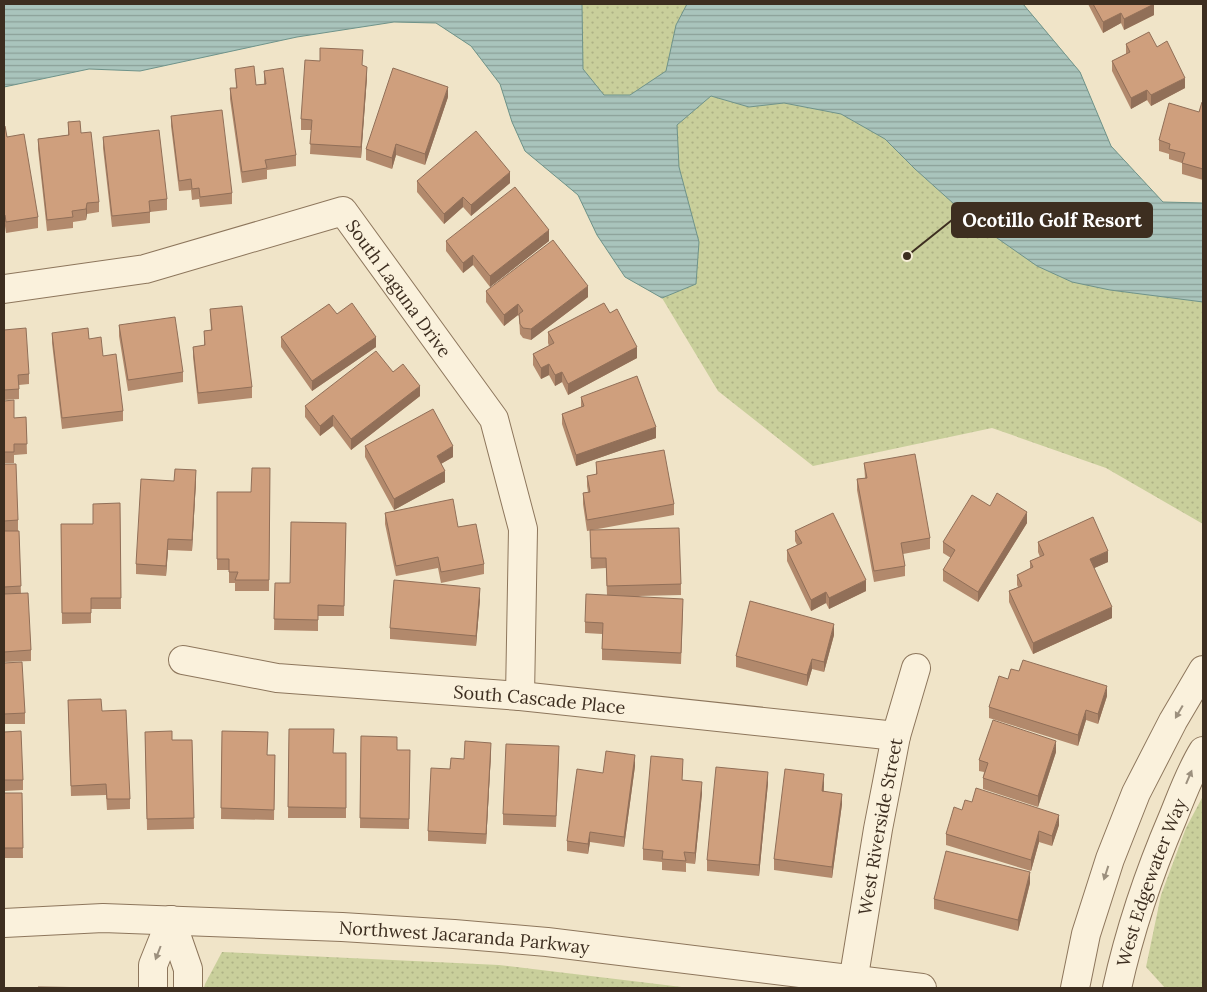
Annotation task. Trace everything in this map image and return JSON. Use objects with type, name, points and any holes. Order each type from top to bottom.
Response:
[{"type":"street","name":"South Laguna Drive","points":[[4,289],[144,269],[344,212],[494,418],[523,529],[520,696]]},
{"type":"street","name":"South Cascade Place","points":[[183,660],[277,678],[520,696],[896,736]]},
{"type":"street","name":"West Riverside Street","points":[[853,984],[878,829],[896,736],[916,668]]},
{"type":"street","points":[[1075,988],[1086,934],[1110,859],[1136,793],[1173,721],[1203,670]]},
{"type":"street","name":"West Edgewater Way","points":[[1117,988],[1128,940],[1157,854],[1193,768],[1203,751]]},
{"type":"street","name":"Northwest Jacaranda Parkway","points":[[4,923],[103,918],[342,926],[547,942],[853,984],[922,988]]},
{"type":"street","points":[[153,988],[153,965],[171,920]]},
{"type":"street","points":[[171,920],[188,969],[188,988]]},
{"type":"green space","points":[[394,4],[1023,4],[1080,72],[1111,146],[1163,202],[1203,203],[1203,524],[1106,468],[992,428],[813,466],[718,391],[662,298],[625,277],[597,235],[578,195],[525,151],[512,122],[500,84],[471,46],[436,23],[394,22]]},
{"type":"green space","points":[[1203,796],[1202,988],[1165,988],[1146,967],[1161,895],[1186,828]]},
{"type":"green space","points":[[222,952],[499,965],[690,988],[204,988]]},
{"type":"water","points":[[4,4],[582,4],[583,69],[604,95],[630,95],[666,71],[676,25],[687,4],[1023,4],[1080,72],[1111,146],[1163,202],[1203,203],[1203,302],[1110,290],[1072,282],[1037,266],[997,238],[954,204],[885,139],[841,114],[784,103],[749,107],[711,96],[677,125],[679,167],[699,242],[696,284],[662,298],[625,277],[597,235],[578,195],[525,151],[512,122],[500,84],[471,46],[436,23],[394,22],[297,37],[140,71],[89,69],[4,87]]},
{"type":"building","points":[[1093,4],[1154,4],[1124,19],[1121,13],[1103,22]]},
{"type":"building","points":[[1149,32],[1157,47],[1167,41],[1185,78],[1151,95],[1147,90],[1131,98],[1112,61],[1130,52],[1126,44]]},
{"type":"building","points":[[320,48],[363,50],[362,65],[367,67],[361,147],[310,144],[312,120],[301,119],[305,60],[320,61]]},
{"type":"building","points":[[254,66],[256,85],[266,84],[264,71],[283,68],[296,155],[265,160],[267,168],[242,172],[230,88],[237,88],[235,69]]},
{"type":"building","points":[[393,68],[448,87],[425,154],[396,144],[392,158],[366,149]]},
{"type":"building","points":[[1202,102],[1203,169],[1182,163],[1185,153],[1169,149],[1170,144],[1159,140],[1169,103],[1199,112]]},
{"type":"building","points":[[222,110],[232,193],[200,197],[199,188],[192,189],[191,179],[179,181],[171,116]]},
{"type":"building","points":[[80,121],[81,133],[91,132],[99,202],[87,203],[86,209],[72,211],[73,217],[47,220],[38,139],[69,135],[68,122]]},
{"type":"building","points":[[4,126],[7,137],[24,134],[38,217],[6,222],[4,215]]},
{"type":"building","points":[[159,130],[167,199],[149,201],[150,212],[112,216],[103,137]]},
{"type":"building","points":[[476,131],[510,172],[471,205],[463,197],[444,214],[417,181]]},
{"type":"building","points":[[515,187],[549,230],[490,276],[473,255],[463,263],[446,241]]},
{"type":"building","points":[[553,240],[588,286],[531,329],[523,328],[520,324],[519,314],[523,311],[518,304],[504,315],[486,291]]},
{"type":"building","points":[[352,303],[376,337],[312,381],[281,337],[329,304],[337,314]]},
{"type":"building","points":[[604,303],[610,313],[617,309],[637,347],[568,384],[562,372],[555,375],[549,364],[541,368],[533,354],[554,343],[548,332]]},
{"type":"building","points":[[242,306],[252,387],[198,393],[193,347],[205,345],[204,331],[212,330],[210,309]]},
{"type":"building","points":[[175,317],[183,372],[128,380],[119,325]]},
{"type":"building","points":[[26,328],[29,374],[18,375],[19,389],[4,390],[4,330]]},
{"type":"building","points":[[88,328],[89,339],[101,337],[103,356],[116,354],[123,411],[62,418],[52,333]]},
{"type":"building","points":[[376,351],[393,372],[403,364],[420,386],[351,439],[333,415],[320,426],[305,406]]},
{"type":"building","points":[[637,376],[656,427],[576,455],[562,414],[584,406],[581,397]]},
{"type":"building","points":[[14,400],[14,418],[26,417],[27,444],[14,444],[14,452],[4,452],[4,401]]},
{"type":"building","points":[[433,409],[453,446],[437,456],[445,471],[394,499],[365,446]]},
{"type":"building","points":[[664,450],[674,504],[587,520],[583,493],[590,492],[587,476],[597,474],[596,462]]},
{"type":"building","points":[[915,454],[930,538],[901,543],[905,566],[874,571],[857,479],[867,478],[864,463]]},
{"type":"building","points":[[4,464],[16,464],[18,520],[4,521]]},
{"type":"building","points":[[252,468],[270,468],[269,580],[235,580],[238,572],[229,572],[229,559],[217,559],[217,492],[251,492]]},
{"type":"building","points":[[175,469],[196,470],[192,540],[168,539],[166,566],[136,564],[141,479],[174,481]]},
{"type":"building","points":[[997,493],[1027,512],[978,592],[943,570],[955,550],[943,542],[972,495],[990,506]]},
{"type":"building","points":[[453,499],[458,527],[476,524],[484,564],[441,572],[438,557],[396,566],[385,513]]},
{"type":"building","points":[[120,503],[121,598],[91,598],[91,613],[62,613],[61,524],[93,524],[93,504]]},
{"type":"building","points":[[833,513],[866,580],[829,598],[826,592],[811,600],[787,550],[802,543],[795,531]]},
{"type":"building","points":[[1093,517],[1108,551],[1090,559],[1112,607],[1033,643],[1009,591],[1022,586],[1017,575],[1033,567],[1030,561],[1044,555],[1038,542]]},
{"type":"building","points":[[291,522],[346,523],[344,606],[318,605],[318,620],[274,619],[275,583],[290,583]]},
{"type":"building","points":[[679,528],[681,584],[607,586],[606,558],[591,558],[590,530]]},
{"type":"building","points":[[4,531],[19,531],[21,586],[4,587]]},
{"type":"building","points":[[394,580],[480,588],[476,636],[390,628]]},
{"type":"building","points":[[28,593],[31,650],[4,652],[4,594]]},
{"type":"building","points":[[586,594],[683,599],[681,653],[602,649],[603,623],[585,622]]},
{"type":"building","points":[[750,601],[834,624],[824,662],[812,659],[807,675],[736,656]]},
{"type":"building","points":[[1023,660],[1107,686],[1098,714],[1086,710],[1078,735],[989,707],[999,676],[1008,679],[1011,669],[1019,671]]},
{"type":"building","points":[[22,662],[25,713],[4,714],[4,663]]},
{"type":"building","points":[[101,699],[102,711],[126,710],[130,799],[107,799],[106,784],[71,786],[68,700]]},
{"type":"building","points":[[993,720],[1056,741],[1038,796],[983,778],[988,763],[979,760]]},
{"type":"building","points":[[289,729],[334,729],[333,753],[346,753],[346,808],[288,807]]},
{"type":"building","points":[[21,731],[23,780],[4,780],[4,732]]},
{"type":"building","points":[[172,731],[172,740],[192,740],[194,818],[147,819],[145,732]]},
{"type":"building","points":[[222,731],[268,732],[267,755],[275,755],[274,810],[221,808]]},
{"type":"building","points":[[361,736],[397,737],[397,750],[410,750],[409,819],[360,818]]},
{"type":"building","points":[[465,741],[491,743],[486,834],[428,831],[431,768],[450,769],[451,758],[464,759]]},
{"type":"building","points":[[506,744],[559,746],[556,816],[503,814]]},
{"type":"building","points":[[606,751],[635,755],[624,837],[590,832],[588,844],[567,841],[577,769],[603,773]]},
{"type":"building","points":[[651,756],[683,759],[682,780],[702,782],[695,853],[684,852],[686,861],[662,859],[663,851],[643,849]]},
{"type":"building","points":[[716,767],[768,772],[759,865],[707,860]]},
{"type":"building","points":[[785,769],[824,774],[822,791],[842,794],[832,867],[774,859]]},
{"type":"building","points":[[976,788],[1059,815],[1052,836],[1039,831],[1031,860],[946,834],[954,807],[962,810],[965,800],[972,802]]},
{"type":"building","points":[[4,793],[22,793],[23,848],[4,848]]},
{"type":"building","points":[[946,851],[1030,872],[1018,920],[934,899]]},
{"type":"building","points":[[38,987],[103,988],[38,988]]},
{"type":"place","name":"Ocotillo Golf Resort","points":[[907,256]]}]
